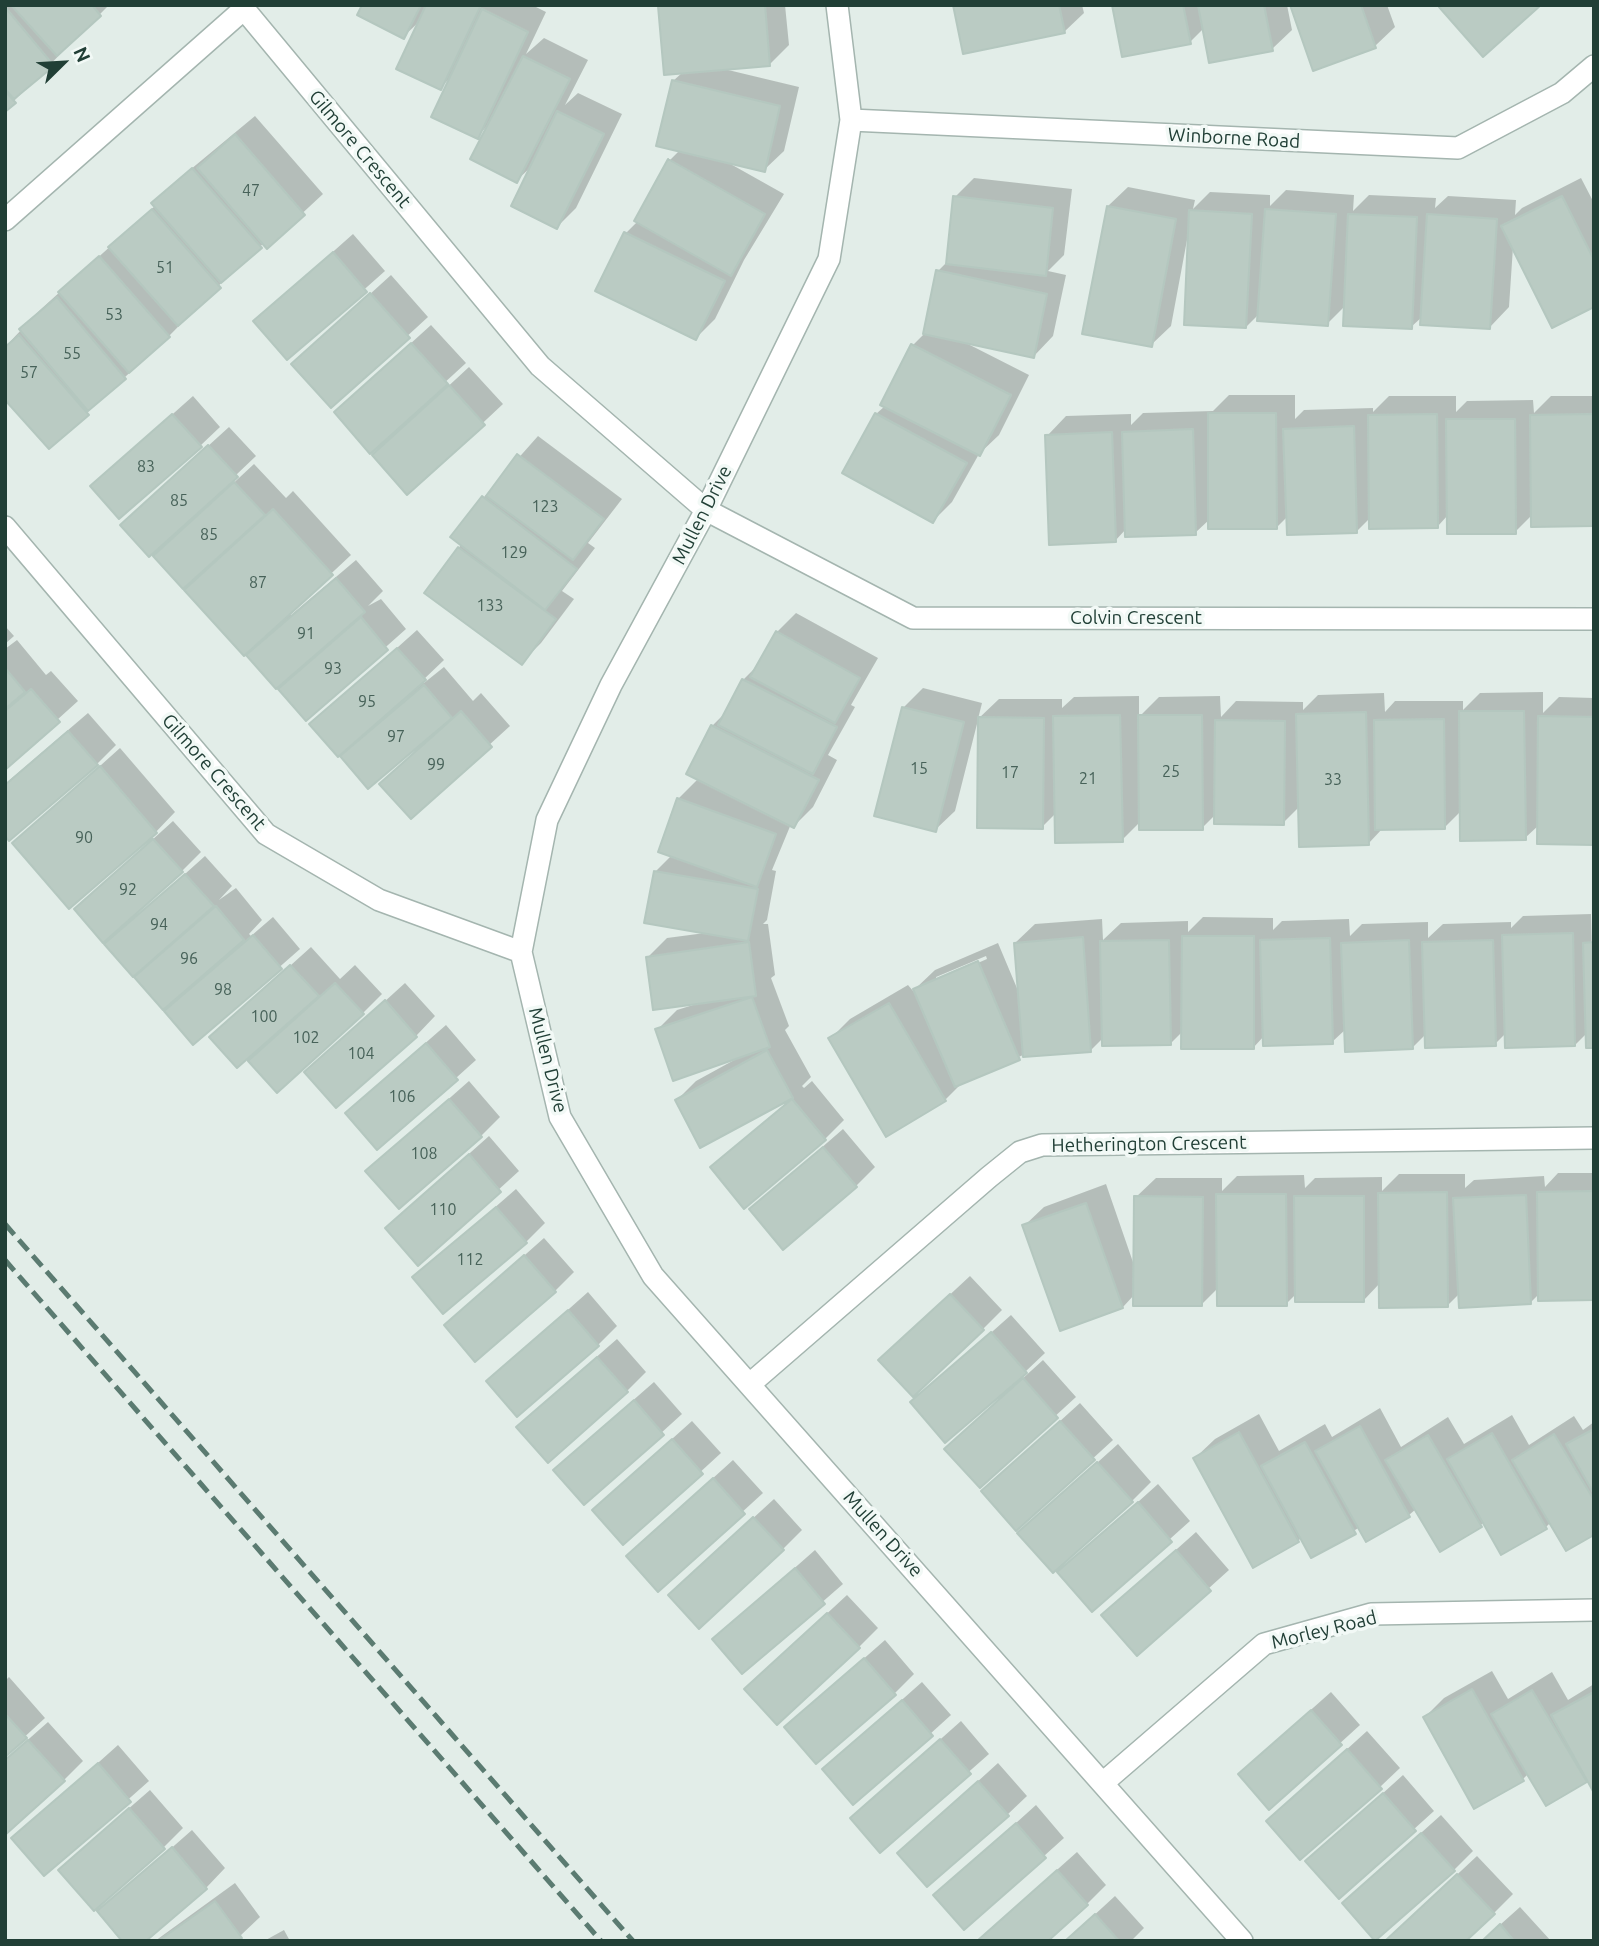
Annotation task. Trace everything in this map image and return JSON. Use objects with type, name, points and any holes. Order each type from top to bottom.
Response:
[{"type":"street","name":"Mullen Drive","points":[[836,5],[851,120],[830,259],[706,510],[611,685],[547,820],[522,952],[560,1117],[653,1276],[1104,1782],[1242,1941]]},
{"type":"street","name":"Gilmore Crescent","points":[[5,220],[244,9],[540,366],[706,510]]},
{"type":"street","name":"Winborne Road","points":[[851,120],[1458,148],[1562,93],[1594,66]]},
{"type":"street","name":"Colvin Crescent","points":[[706,510],[913,618],[1594,619]]},
{"type":"street","name":"Gilmore Crescent","points":[[5,527],[266,834],[379,900],[522,952]]},
{"type":"street","name":"Hetherington Crescent","points":[[750,1384],[1020,1152],[1042,1146],[1594,1138]]},
{"type":"street","name":"Morley Road","points":[[1104,1782],[1264,1644],[1371,1614],[1594,1610]]},
{"type":"building","points":[[11,5],[92,5],[101,16],[57,56]]},
{"type":"building","points":[[362,5],[421,5],[404,39],[357,15]]},
{"type":"building","points":[[426,5],[481,5],[441,90],[396,69]]},
{"type":"building","points":[[765,5],[770,66],[664,75],[658,6]]},
{"type":"building","points":[[953,5],[1059,5],[1065,33],[963,54]]},
{"type":"building","points":[[1112,5],[1183,5],[1191,44],[1122,57]]},
{"type":"building","points":[[1198,5],[1264,5],[1273,51],[1209,63]]},
{"type":"building","points":[[1290,5],[1361,5],[1376,48],[1313,71]]},
{"type":"building","points":[[1541,5],[1483,57],[1439,7]]},
{"type":"building","points":[[5,7],[54,66],[14,99],[5,89]]},
{"type":"building","points":[[482,9],[528,32],[478,139],[431,117]]},
{"type":"building","points":[[523,56],[570,79],[517,183],[470,159]]},
{"type":"building","points":[[672,80],[780,106],[765,172],[656,146]]},
{"type":"building","points":[[5,91],[16,103],[5,112]]},
{"type":"building","points":[[557,111],[604,134],[557,229],[511,206]]},
{"type":"building","points":[[235,134],[305,215],[267,249],[197,168]]},
{"type":"building","points":[[668,159],[765,214],[731,276],[634,221]]},
{"type":"building","points":[[192,168],[262,248],[221,283],[151,203]]},
{"type":"building","points":[[953,196],[1053,208],[1046,276],[946,264]]},
{"type":"building","points":[[1562,196],[1594,260],[1594,307],[1552,328],[1501,226]]},
{"type":"building","points":[[1107,206],[1176,219],[1152,347],[1082,334]]},
{"type":"building","points":[[152,209],[221,288],[178,326],[108,247]]},
{"type":"building","points":[[1265,209],[1336,214],[1328,326],[1257,321]]},
{"type":"building","points":[[1189,210],[1252,214],[1246,328],[1184,325]]},
{"type":"building","points":[[1348,214],[1417,217],[1412,329],[1343,326]]},
{"type":"building","points":[[1427,214],[1497,219],[1490,329],[1420,325]]},
{"type":"building","points":[[624,232],[725,281],[696,340],[595,291]]},
{"type":"building","points":[[333,252],[367,292],[287,360],[253,321]]},
{"type":"building","points":[[99,256],[170,337],[129,373],[58,292]]},
{"type":"building","points":[[936,270],[1047,294],[1034,358],[923,334]]},
{"type":"building","points":[[370,293],[410,338],[331,408],[291,364]]},
{"type":"building","points":[[57,297],[126,379],[88,411],[19,329]]},
{"type":"building","points":[[19,335],[89,415],[49,449],[5,400],[5,347]]},
{"type":"building","points":[[411,343],[448,384],[370,454],[334,412]]},
{"type":"building","points":[[911,344],[1011,395],[980,456],[880,405]]},
{"type":"building","points":[[449,385],[485,425],[407,495],[372,455]]},
{"type":"building","points":[[875,413],[967,463],[933,523],[842,473]]},
{"type":"building","points":[[1208,413],[1276,413],[1277,529],[1208,529]]},
{"type":"building","points":[[172,414],[202,447],[119,519],[90,486]]},
{"type":"building","points":[[1437,414],[1438,528],[1369,529],[1368,415]]},
{"type":"building","points":[[1594,414],[1594,526],[1531,527],[1530,415]]},
{"type":"building","points":[[1446,419],[1515,419],[1516,534],[1447,534]]},
{"type":"building","points":[[1354,426],[1357,533],[1287,535],[1283,429]]},
{"type":"building","points":[[1193,429],[1196,535],[1125,537],[1122,432]]},
{"type":"building","points":[[1112,432],[1116,542],[1049,545],[1045,435]]},
{"type":"building","points":[[208,445],[238,477],[149,557],[120,525]]},
{"type":"building","points":[[517,454],[604,519],[573,560],[486,496]]},
{"type":"building","points":[[234,482],[265,515],[183,589],[153,556]]},
{"type":"building","points":[[482,496],[577,569],[545,610],[450,537]]},
{"type":"building","points":[[273,509],[333,575],[244,656],[184,590]]},
{"type":"building","points":[[458,547],[556,619],[522,665],[424,593]]},
{"type":"building","points":[[336,578],[365,612],[276,689],[246,655]]},
{"type":"building","points":[[361,617],[388,650],[306,721],[278,689]]},
{"type":"building","points":[[776,631],[860,678],[835,723],[750,677]]},
{"type":"building","points":[[397,648],[426,680],[338,757],[309,724]]},
{"type":"building","points":[[5,668],[25,692],[5,709]]},
{"type":"building","points":[[742,679],[837,727],[813,774],[718,725]]},
{"type":"building","points":[[424,685],[452,718],[368,789],[340,756]]},
{"type":"building","points":[[31,689],[60,722],[5,770],[5,711]]},
{"type":"building","points":[[902,707],[964,722],[936,832],[874,816]]},
{"type":"building","points":[[461,711],[492,747],[411,819],[379,784]]},
{"type":"building","points":[[1459,711],[1524,711],[1526,840],[1460,841]]},
{"type":"building","points":[[1366,712],[1369,845],[1299,847],[1296,714]]},
{"type":"building","points":[[1120,715],[1123,842],[1055,843],[1053,716]]},
{"type":"building","points":[[1138,715],[1202,715],[1203,830],[1139,830]]},
{"type":"building","points":[[1538,716],[1594,717],[1594,845],[1537,844]]},
{"type":"building","points":[[978,717],[1044,718],[1043,829],[977,828]]},
{"type":"building","points":[[1444,719],[1445,829],[1375,830],[1374,720]]},
{"type":"building","points":[[1215,720],[1285,721],[1284,825],[1214,824]]},
{"type":"building","points":[[711,725],[819,780],[794,828],[686,774]]},
{"type":"building","points":[[68,731],[98,765],[9,841],[5,836],[5,785]]},
{"type":"building","points":[[100,766],[157,833],[69,909],[12,843]]},
{"type":"building","points":[[677,798],[776,834],[757,887],[658,852]]},
{"type":"building","points":[[153,839],[183,872],[103,943],[74,909]]},
{"type":"building","points":[[654,871],[758,889],[748,941],[644,923]]},
{"type":"building","points":[[185,874],[214,906],[133,977],[104,944]]},
{"type":"building","points":[[216,906],[244,940],[163,1010],[134,977]]},
{"type":"building","points":[[1573,933],[1575,1046],[1505,1048],[1502,935]]},
{"type":"building","points":[[253,935],[282,969],[193,1045],[164,1011]]},
{"type":"building","points":[[1182,936],[1254,936],[1254,1049],[1181,1049]]},
{"type":"building","points":[[1083,937],[1091,1052],[1023,1057],[1014,943]]},
{"type":"building","points":[[1330,938],[1333,1044],[1263,1046],[1260,940]]},
{"type":"building","points":[[1169,940],[1171,1045],[1102,1046],[1100,941]]},
{"type":"building","points":[[1409,940],[1413,1049],[1345,1052],[1341,943]]},
{"type":"building","points":[[1493,940],[1496,1046],[1425,1048],[1422,942]]},
{"type":"building","points":[[749,942],[756,996],[653,1010],[646,957]]},
{"type":"building","points":[[1594,942],[1594,1048],[1586,1048],[1583,943]]},
{"type":"building","points":[[978,961],[1020,1060],[955,1087],[913,989]]},
{"type":"building","points":[[290,965],[319,996],[237,1068],[209,1037]]},
{"type":"building","points":[[335,983],[364,1014],[277,1093],[248,1061]]},
{"type":"building","points":[[752,997],[770,1047],[673,1081],[655,1029]]},
{"type":"building","points":[[385,1000],[417,1037],[336,1108],[304,1072]]},
{"type":"building","points":[[889,1003],[946,1101],[886,1137],[828,1038]]},
{"type":"building","points":[[426,1043],[458,1080],[377,1150],[345,1113]]},
{"type":"building","points":[[767,1050],[793,1098],[700,1148],[675,1100]]},
{"type":"building","points":[[449,1099],[482,1137],[399,1209],[365,1171]]},
{"type":"building","points":[[792,1099],[826,1140],[744,1209],[710,1167]]},
{"type":"building","points":[[823,1147],[857,1187],[783,1250],[749,1209]]},
{"type":"building","points":[[469,1154],[501,1192],[418,1266],[385,1228]]},
{"type":"building","points":[[1594,1191],[1594,1300],[1538,1301],[1537,1192]]},
{"type":"building","points":[[1447,1192],[1448,1307],[1379,1308],[1378,1193]]},
{"type":"building","points":[[1216,1194],[1286,1194],[1287,1306],[1217,1306]]},
{"type":"building","points":[[1526,1195],[1531,1304],[1459,1308],[1453,1198]]},
{"type":"building","points":[[1134,1196],[1203,1197],[1202,1306],[1133,1306]]},
{"type":"building","points":[[1294,1196],[1364,1196],[1364,1302],[1295,1302]]},
{"type":"building","points":[[1086,1203],[1123,1308],[1060,1331],[1022,1225]]},
{"type":"building","points":[[496,1207],[527,1243],[443,1314],[412,1277]]},
{"type":"building","points":[[524,1255],[556,1292],[475,1362],[444,1325]]},
{"type":"building","points":[[950,1294],[984,1330],[913,1397],[878,1360]]},
{"type":"building","points":[[568,1310],[599,1346],[517,1417],[486,1381]]},
{"type":"building","points":[[991,1332],[1027,1373],[945,1443],[910,1402]]},
{"type":"building","points":[[597,1357],[628,1392],[548,1463],[516,1427]]},
{"type":"building","points":[[1023,1378],[1058,1418],[980,1488],[944,1449]]},
{"type":"building","points":[[634,1400],[664,1435],[584,1505],[553,1470]]},
{"type":"building","points":[[1060,1421],[1095,1460],[1016,1531],[981,1491]]},
{"type":"building","points":[[1360,1426],[1410,1517],[1366,1542],[1315,1451]]},
{"type":"building","points":[[1594,1429],[1594,1494],[1566,1444]]},
{"type":"building","points":[[1239,1432],[1299,1542],[1253,1568],[1193,1458]]},
{"type":"building","points":[[1492,1433],[1547,1529],[1501,1555],[1447,1459]]},
{"type":"building","points":[[1554,1434],[1594,1500],[1594,1535],[1566,1551],[1512,1460]]},
{"type":"building","points":[[1428,1435],[1482,1527],[1440,1552],[1385,1460]]},
{"type":"building","points":[[672,1439],[703,1474],[623,1545],[592,1510]]},
{"type":"building","points":[[1305,1442],[1356,1534],[1311,1558],[1261,1466]]},
{"type":"building","points":[[1097,1462],[1133,1502],[1053,1573],[1017,1533]]},
{"type":"building","points":[[713,1478],[745,1514],[658,1592],[626,1556]]},
{"type":"building","points":[[1138,1502],[1172,1542],[1092,1612],[1057,1572]]},
{"type":"building","points":[[753,1517],[784,1550],[699,1629],[668,1595]]},
{"type":"building","points":[[1176,1550],[1211,1591],[1137,1656],[1101,1615]]},
{"type":"building","points":[[795,1568],[825,1604],[742,1674],[712,1639]]},
{"type":"building","points":[[827,1613],[860,1648],[777,1725],[744,1689]]},
{"type":"building","points":[[864,1658],[896,1695],[816,1764],[784,1727]]},
{"type":"building","points":[[1472,1689],[1524,1781],[1474,1809],[1423,1717]]},
{"type":"building","points":[[1532,1690],[1587,1782],[1546,1806],[1491,1714]]},
{"type":"building","points":[[1594,1692],[1594,1793],[1551,1715]]},
{"type":"building","points":[[902,1700],[933,1736],[853,1805],[822,1769]]},
{"type":"building","points":[[1311,1710],[1342,1745],[1269,1810],[1238,1774]]},
{"type":"building","points":[[5,1714],[27,1738],[5,1757]]},
{"type":"building","points":[[940,1739],[971,1774],[880,1853],[850,1818]]},
{"type":"building","points":[[28,1740],[65,1781],[5,1835],[5,1760]]},
{"type":"building","points":[[1347,1749],[1382,1789],[1300,1860],[1266,1821]]},
{"type":"building","points":[[98,1763],[131,1802],[44,1876],[11,1838]]},
{"type":"building","points":[[978,1781],[1009,1816],[927,1887],[897,1853]]},
{"type":"building","points":[[1383,1793],[1416,1831],[1339,1899],[1305,1861]]},
{"type":"building","points":[[129,1808],[165,1849],[94,1911],[58,1870]]},
{"type":"building","points":[[1016,1823],[1046,1858],[964,1930],[933,1895]]},
{"type":"building","points":[[1421,1833],[1455,1871],[1375,1941],[1342,1903]]},
{"type":"building","points":[[172,1847],[207,1889],[146,1941],[122,1941],[97,1911]]},
{"type":"building","points":[[1057,1870],[1088,1905],[1048,1941],[977,1941]]},
{"type":"building","points":[[1457,1874],[1495,1914],[1466,1941],[1385,1941]]},
{"type":"building","points":[[215,1901],[242,1938],[237,1941],[158,1941]]},
{"type":"building","points":[[1095,1914],[1119,1941],[1065,1941]]},
{"type":"building","points":[[1500,1924],[1514,1941],[1482,1941]]},
{"type":"railway","points":[[5,1224],[633,1941]]},
{"type":"railway","points":[[5,1260],[601,1941]]}]
